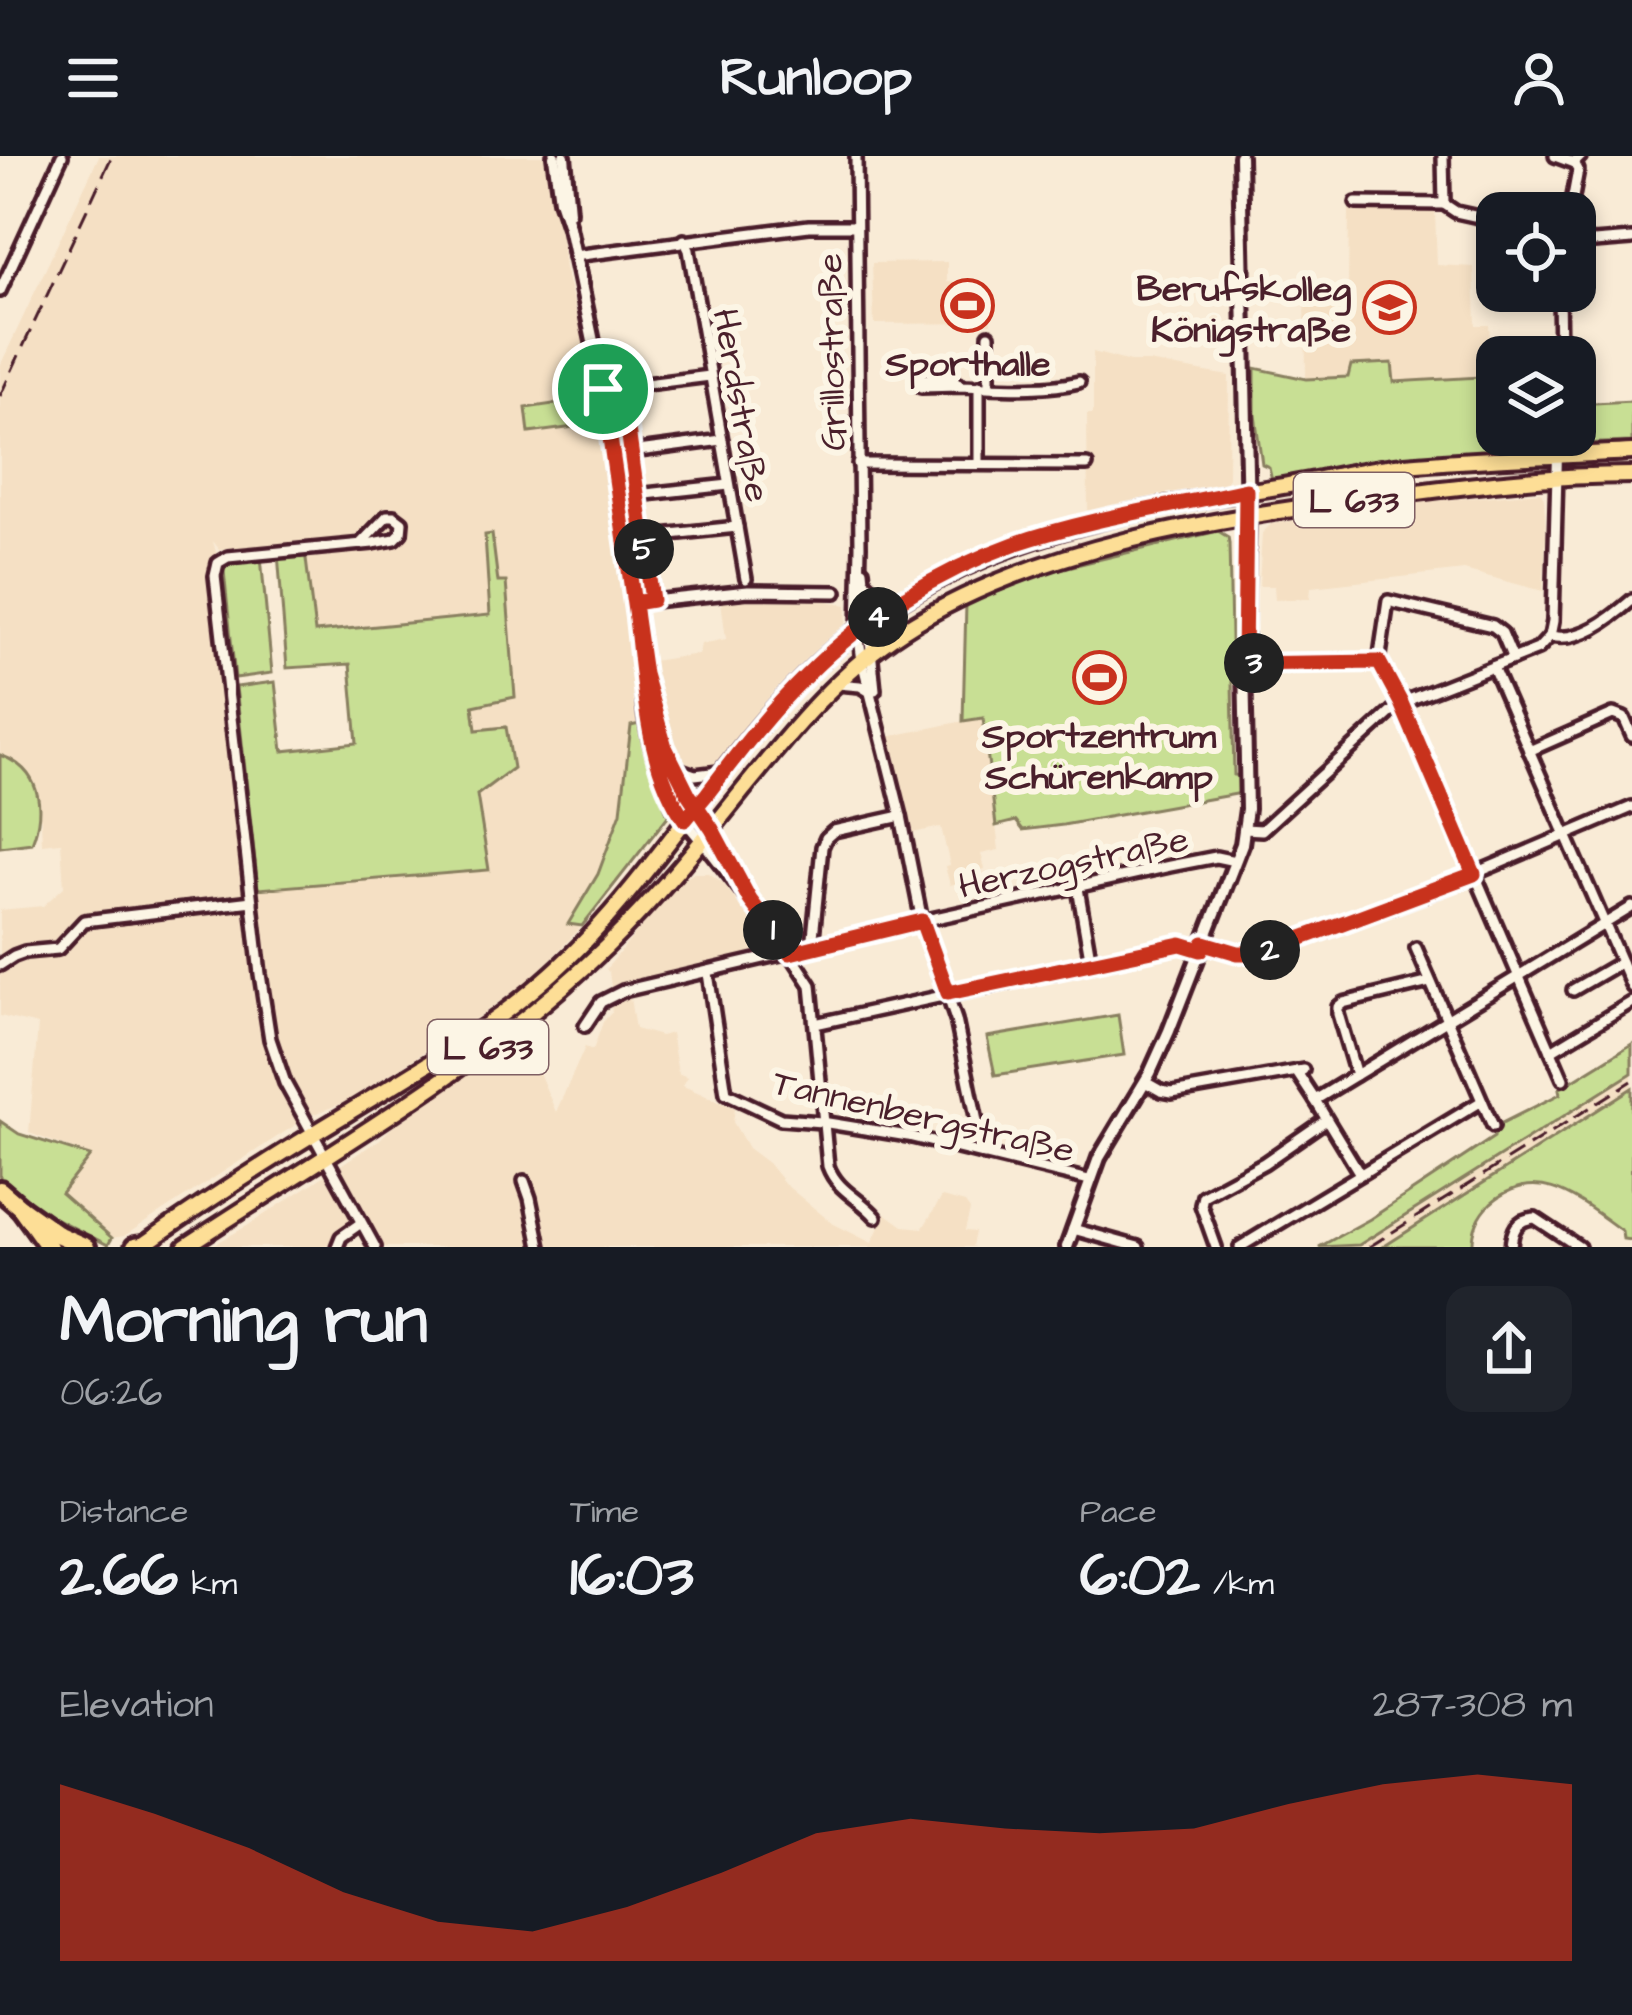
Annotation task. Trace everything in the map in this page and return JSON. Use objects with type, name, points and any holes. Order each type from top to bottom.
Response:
[{"type":"highway","points":[[0,1190],[59,1235],[86,1247]]},
{"type":"highway","points":[[21,1208],[49,1247]]},
{"type":"main road","name":"L 633","points":[[1596,453],[1632,452]]},
{"type":"main road","name":"L 633","points":[[139,1247],[448,1052],[542,982],[597,928],[809,672],[898,602],[951,571],[1015,544],[1082,525],[1246,490],[1402,466],[1544,456]]},
{"type":"main road","name":"L 633","points":[[185,1247],[468,1061],[550,998],[609,945],[833,685],[906,628],[971,591],[1117,544],[1247,515],[1462,487],[1632,475]]},
{"type":"street","points":[[0,291],[62,156]]},
{"type":"street","points":[[554,156],[569,227]]},
{"type":"street","points":[[564,156],[569,227],[603,389],[644,674],[665,747],[707,835],[811,985],[822,1122],[832,1178],[875,1217]]},
{"type":"street","name":"Grillostraße","points":[[856,156],[862,628],[877,719]]},
{"type":"street","points":[[1066,1247],[1089,1180],[1169,1031],[1244,829],[1247,515],[1240,156]]},
{"type":"street","points":[[1443,156],[1446,207]]},
{"type":"street","points":[[1556,156],[1577,159],[1574,192]]},
{"type":"street","points":[[1356,203],[1446,207],[1476,215]]},
{"type":"street","points":[[574,256],[809,226],[856,226]]},
{"type":"street","points":[[1596,242],[1632,239]]},
{"type":"street","name":"Herdstraße","points":[[684,240],[746,579]]},
{"type":"street","points":[[980,464],[989,335]]},
{"type":"street","points":[[603,389],[710,376]]},
{"type":"street","points":[[959,386],[1079,382]]},
{"type":"street","points":[[622,387],[652,600]]},
{"type":"street","points":[[631,452],[722,440]]},
{"type":"street","points":[[1244,829],[1262,830],[1401,703],[1538,649],[1550,636],[1558,456]]},
{"type":"street","points":[[859,464],[1087,465]]},
{"type":"street","points":[[638,495],[729,484]]},
{"type":"street","points":[[642,537],[737,527]]},
{"type":"street","points":[[361,543],[228,557],[218,563],[215,576],[270,1039],[285,1083],[375,1247]]},
{"type":"street","name":"Grillostraße","points":[[860,547],[865,581],[862,628]]},
{"type":"street","points":[[865,581],[880,595],[898,602]]},
{"type":"street","points":[[634,603],[748,591],[836,592]]},
{"type":"street","points":[[1550,636],[1575,636],[1632,600]]},
{"type":"street","points":[[1513,659],[1502,633],[1493,626],[1388,601],[1379,662],[1563,1079]]},
{"type":"street","name":"Grillostraße","points":[[867,658],[870,692],[922,921],[948,993],[984,1155]]},
{"type":"street","points":[[1244,664],[1379,662]]},
{"type":"street","points":[[1493,667],[1632,987]]},
{"type":"street","points":[[644,674],[643,694],[663,776],[676,808],[707,835]]},
{"type":"street","points":[[833,685],[847,683],[870,692]]},
{"type":"street","points":[[1529,751],[1613,714],[1624,718],[1632,736]]},
{"type":"street","points":[[675,768],[695,775],[724,771]]},
{"type":"street","points":[[814,1024],[1181,944],[1262,953],[1474,874],[1632,807]]},
{"type":"street","points":[[812,947],[826,838],[834,831],[901,816]]},
{"type":"street","name":"Herzogstraße","points":[[585,1026],[610,996],[1216,857],[1235,861]]},
{"type":"street","points":[[1078,888],[1091,963]]},
{"type":"street","points":[[0,965],[14,956],[58,949],[84,921],[252,902]]},
{"type":"street","points":[[1315,1100],[1632,907]]},
{"type":"street","points":[[1415,948],[1493,1126]]},
{"type":"street","points":[[1573,990],[1621,962]]},
{"type":"street","name":"Tannenbergstraße","points":[[708,973],[726,1093],[781,1119],[908,1136],[1089,1180]]},
{"type":"street","points":[[1356,1075],[1338,1007],[1430,982]]},
{"type":"street","points":[[1551,1051],[1632,1002]]},
{"type":"street","points":[[1145,1082],[1172,1093],[1300,1071],[1360,1174]]},
{"type":"street","points":[[1240,1247],[1482,1100]]},
{"type":"street","points":[[1216,1247],[1201,1205],[1203,1196],[1326,1120]]},
{"type":"street","points":[[524,1181],[540,1247]]},
{"type":"street","points":[[1511,1247],[1517,1224],[1535,1218],[1580,1247]]},
{"type":"street","points":[[337,1247],[340,1237],[361,1223]]},
{"type":"street","points":[[1073,1229],[1138,1247]]},
{"type":"shaded area","points":[[99,156],[550,156],[565,269],[595,386],[640,713],[639,724],[631,727],[621,812],[598,874],[569,924],[582,926],[552,958],[481,1015],[404,1065],[343,1103],[311,1115],[124,1236],[112,1238],[61,1193],[89,1155],[29,1133],[38,1025],[0,1016],[0,910],[43,906],[64,887],[61,842],[42,844],[41,819],[11,759],[0,755],[0,366]],"holes":[[[492,534],[498,582],[506,582],[515,696],[473,706],[476,795],[488,869],[245,893],[213,541],[219,549],[303,543],[315,632],[490,615],[485,536]]]},
{"type":"shaded area","name":"Berufskolleg Königstraße","points":[[1349,210],[1435,212],[1437,265],[1474,267],[1476,325],[1489,325],[1490,336],[1476,336],[1476,377],[1393,382],[1392,364],[1348,377],[1306,379],[1305,291],[1348,290]]},
{"type":"shaded area","points":[[947,262],[947,282],[957,283],[957,289],[990,288],[991,323],[874,324],[872,263]]},
{"type":"shaded area","points":[[1093,352],[1229,376],[1225,483],[1088,516],[1087,414],[1093,414]]},
{"type":"shaded area","points":[[1541,492],[1546,537],[1543,591],[1464,570],[1311,587],[1310,598],[1275,600],[1274,586],[1259,586],[1262,533],[1271,524],[1407,503]]},
{"type":"shaded area","points":[[818,599],[847,605],[846,622],[844,629],[777,689],[709,770],[690,768],[678,757],[663,719],[652,661],[699,654],[701,644],[726,639],[721,601]]},
{"type":"shaded area","points":[[983,717],[999,850],[981,854],[985,869],[950,885],[941,827],[908,834],[887,737]]},
{"type":"shaded area","points":[[694,873],[709,873],[723,883],[762,936],[761,949],[611,987],[606,969],[678,883]]},
{"type":"shaded area","points":[[630,998],[635,1029],[661,1036],[671,1033],[678,1073],[687,1077],[683,1086],[735,1108],[733,1122],[748,1148],[832,1223],[872,1243],[885,1213],[903,1226],[923,1228],[942,1197],[965,1203],[970,1210],[965,1231],[975,1232],[974,1247],[384,1247],[366,1215],[324,1247],[210,1247],[379,1140],[528,1033],[556,1112],[585,1047],[593,1050],[611,1005]]},
{"type":"shaded area","points":[[1632,1073],[1632,1088],[1486,1183],[1383,1247],[1355,1247],[1399,1222]]},
{"type":"green space","points":[[1392,363],[1394,382],[1476,377],[1477,456],[1352,467],[1272,480],[1269,467],[1262,464],[1255,368],[1306,379],[1348,377],[1351,365]]},
{"type":"green space","points":[[592,386],[597,424],[529,433],[526,408],[567,402],[566,390]]},
{"type":"green space","points":[[1632,401],[1632,442],[1596,443],[1596,403]]},
{"type":"green space","name":"Sportzentrum Schürenkamp","points":[[1218,531],[1229,543],[1234,775],[1241,776],[1242,793],[1063,825],[1023,830],[1016,821],[996,826],[983,718],[963,721],[966,604],[1047,572]]},
{"type":"green space","points":[[492,534],[498,582],[506,582],[515,697],[473,706],[476,730],[506,727],[513,768],[477,795],[489,870],[258,889],[236,687],[275,682],[283,751],[357,743],[350,664],[287,668],[278,553],[305,551],[315,632],[490,615],[485,535]]},
{"type":"green space","points":[[261,557],[272,673],[235,678],[224,571],[227,564]]},
{"type":"green space","points":[[639,724],[668,816],[582,926],[568,924],[598,874],[621,812],[631,726]]},
{"type":"green space","points":[[0,755],[24,770],[36,791],[39,816],[32,843],[0,847]]},
{"type":"green space","points":[[1118,1015],[1124,1055],[995,1075],[987,1037]]},
{"type":"green space","points":[[1632,1044],[1632,1073],[1359,1245],[1319,1247],[1494,1137],[1496,1126],[1560,1094],[1559,1089]]},
{"type":"green space","points":[[1632,1088],[1631,1240],[1623,1239],[1622,1231],[1575,1199],[1543,1186],[1526,1186],[1509,1191],[1487,1207],[1475,1229],[1473,1247],[1383,1247]]},
{"type":"green space","points":[[0,1121],[19,1134],[90,1156],[61,1193],[112,1238],[108,1245],[41,1211],[0,1180]]},
{"type":"railway","points":[[0,396],[112,156]]},
{"type":"railway","points":[[1369,1247],[1632,1081]]},
{"type":"place","name":"Sporthalle","points":[[968,306]]},
{"type":"place","name":"Berufskolleg Königstraße","points":[[1390,308]]},
{"type":"place","name":"Sportzentrum Schürenkamp","points":[[1099,678]]},
{"type":"route","points":[[603,389],[622,387],[652,600],[634,603],[644,674],[643,694],[663,776],[685,820],[696,807],[707,794],[784,698],[809,672],[898,602],[951,571],[1015,544],[1246,490],[1244,664],[1379,662],[1474,874],[1262,953],[1238,953],[1204,943],[1201,950],[1181,944],[948,993],[922,921],[790,953],[750,900],[712,829],[696,807],[689,795],[665,747],[644,674],[603,389]]}]
